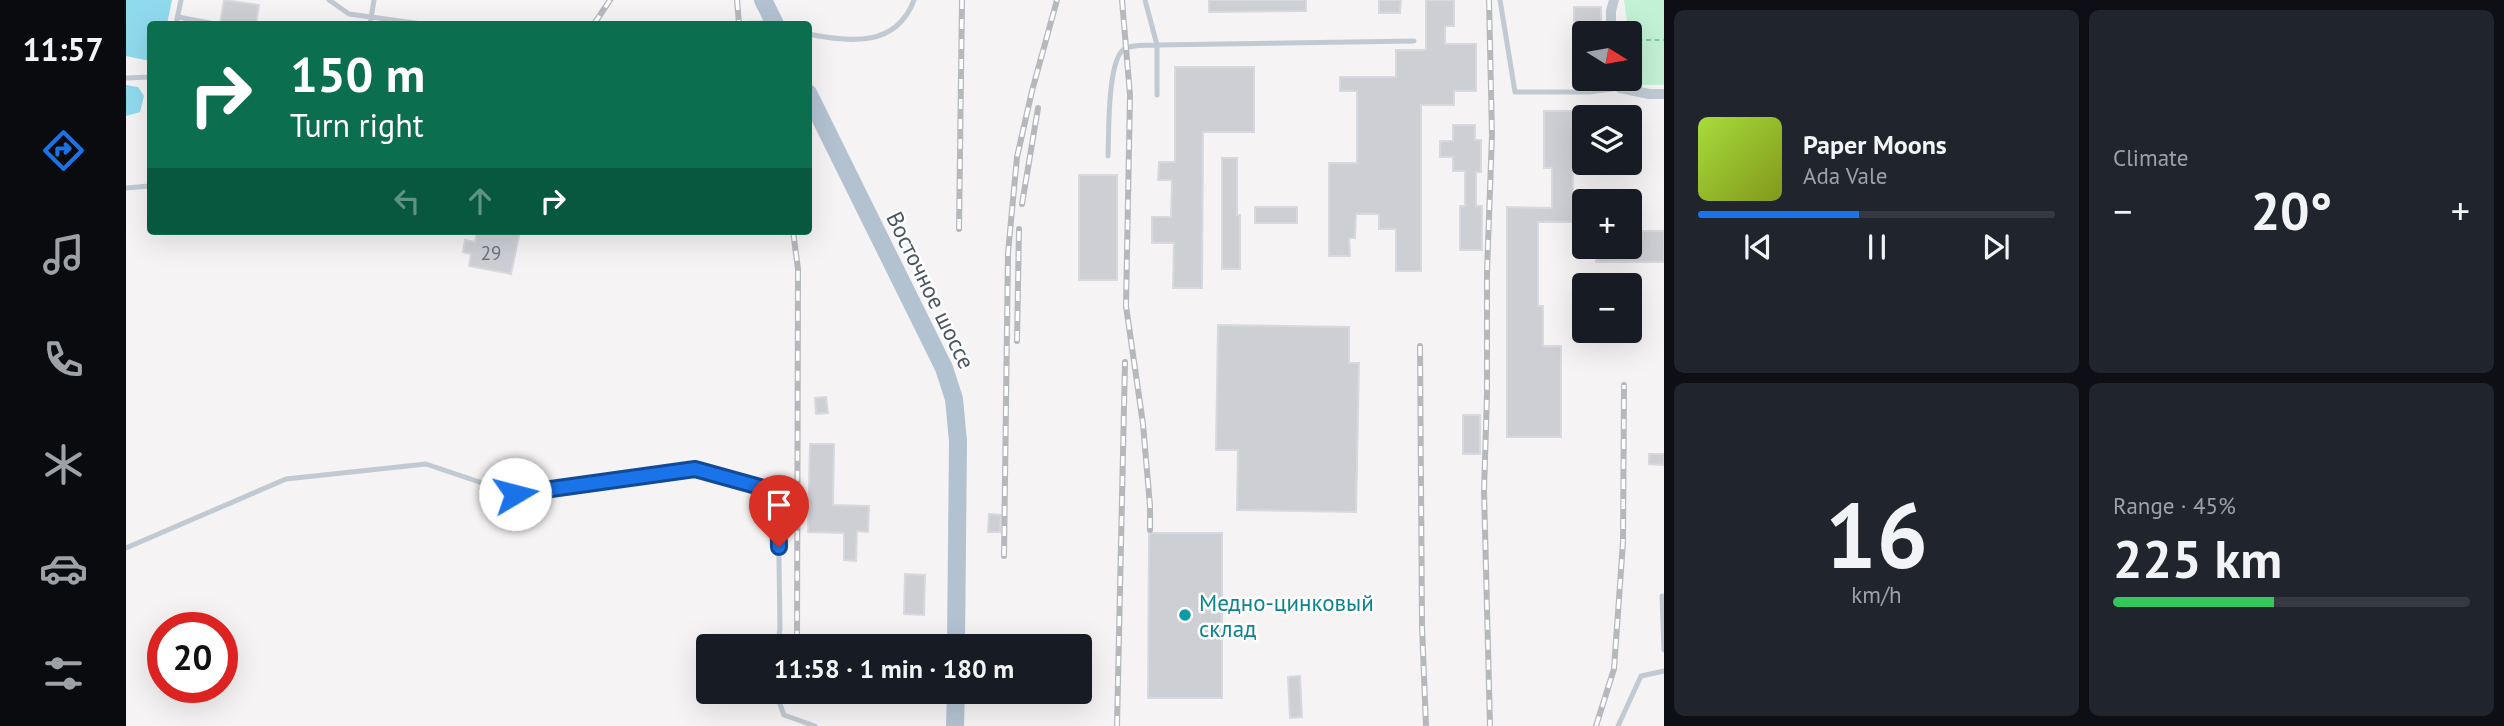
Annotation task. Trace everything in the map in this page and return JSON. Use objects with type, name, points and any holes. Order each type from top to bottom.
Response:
[{"type":"main road","points":[[763,0],[774,21]]},
{"type":"main road","name":"Восточное шоссе","points":[[812,101],[944,368],[954,399],[958,441],[956,634]]},
{"type":"main road","points":[[956,704],[956,726]]},
{"type":"street","points":[[1611,21],[1614,0]]},
{"type":"street","points":[[1639,91],[1664,94]]},
{"type":"lane","points":[[177,21],[181,0]]},
{"type":"lane","points":[[329,0],[349,14],[370,21],[374,0]]},
{"type":"lane","points":[[812,34],[862,40],[880,36],[899,26],[914,0]]},
{"type":"lane","points":[[1145,0],[1157,45],[1157,95]]},
{"type":"lane","points":[[1500,0],[1516,92],[1592,91]]},
{"type":"lane","points":[[178,17],[199,21]]},
{"type":"lane","points":[[1108,156],[1113,73],[1120,53],[1127,47],[1414,41]]},
{"type":"lane","points":[[127,78],[147,77]]},
{"type":"lane","points":[[126,188],[147,186]]},
{"type":"lane","points":[[126,548],[286,479],[426,464],[515,494],[695,469],[778,492],[779,634]]},
{"type":"lane","points":[[1661,596],[1664,650]]},
{"type":"lane","points":[[1618,726],[1641,676],[1664,671]]},
{"type":"lane","points":[[780,704],[784,715],[815,726]]},
{"type":"path","points":[[1642,40],[1664,40]]},
{"type":"green space","points":[[1624,0],[1664,0],[1664,85],[1642,85],[1642,21],[1627,21]]},
{"type":"water","points":[[126,0],[172,0],[168,21],[147,21],[147,60],[126,56]]},
{"type":"water","points":[[126,85],[138,87],[144,96],[140,112],[126,116]]},
{"type":"building","points":[[224,0],[259,5],[256,21],[220,21]]},
{"type":"building","points":[[1209,0],[1306,0],[1306,11],[1209,12]]},
{"type":"building","points":[[1379,0],[1401,0],[1400,13],[1379,13]]},
{"type":"building","points":[[1426,0],[1454,0],[1454,26],[1445,26],[1445,44],[1476,44],[1476,91],[1454,91],[1454,105],[1421,105],[1421,271],[1396,271],[1396,229],[1379,229],[1379,214],[1356,214],[1355,238],[1349,238],[1350,256],[1329,256],[1329,163],[1357,163],[1357,91],[1340,91],[1340,77],[1396,77],[1396,50],[1426,50]]},
{"type":"building","points":[[1574,7],[1601,7],[1601,21],[1574,21]]},
{"type":"building","points":[[1175,67],[1254,67],[1254,132],[1203,132],[1202,288],[1173,288],[1174,243],[1152,243],[1152,217],[1171,217],[1172,180],[1158,180],[1159,162],[1175,162]]},
{"type":"building","points":[[1544,111],[1572,111],[1572,222],[1538,222],[1538,306],[1543,306],[1543,346],[1561,346],[1561,437],[1507,437],[1507,207],[1552,208],[1552,168],[1544,168]]},
{"type":"building","points":[[1453,125],[1475,125],[1475,140],[1481,140],[1481,172],[1476,172],[1476,206],[1482,206],[1482,250],[1460,250],[1460,206],[1465,206],[1465,171],[1453,171],[1453,157],[1440,157],[1440,141],[1453,141]]},
{"type":"building","points":[[1222,158],[1237,158],[1240,269],[1222,269]]},
{"type":"building","points":[[1079,175],[1117,175],[1117,280],[1079,280]]},
{"type":"building","points":[[1255,207],[1297,207],[1297,223],[1255,223]]},
{"type":"building","points":[[1642,231],[1664,231],[1664,262],[1596,262],[1596,259],[1642,259]]},
{"type":"building","points":[[476,235],[519,235],[511,274],[469,266],[471,254],[463,252],[465,240],[475,242]]},
{"type":"building","points":[[1218,325],[1349,327],[1349,363],[1359,363],[1356,512],[1237,510],[1238,450],[1216,450]]},
{"type":"building","points":[[826,397],[828,413],[816,414],[815,398]]},
{"type":"building","points":[[1463,415],[1480,415],[1480,454],[1463,454]]},
{"type":"building","points":[[810,444],[834,444],[833,505],[869,506],[868,532],[857,531],[856,561],[844,560],[844,533],[808,532]]},
{"type":"building","points":[[1649,454],[1664,454],[1664,465],[1649,464]]},
{"type":"building","points":[[989,514],[1001,515],[1000,532],[988,532]]},
{"type":"building","name":"Медно-цинковый склад","points":[[1149,533],[1222,533],[1222,698],[1148,698]]},
{"type":"building","points":[[905,574],[925,575],[924,615],[904,614]]},
{"type":"building","points":[[1300,676],[1302,717],[1290,718],[1288,677]]},
{"type":"railway","points":[[596,21],[610,0]]},
{"type":"railway","points":[[737,0],[739,21]]},
{"type":"railway","points":[[959,229],[962,0]]},
{"type":"railway","points":[[1004,556],[1008,253],[1017,157],[1057,0]]},
{"type":"railway","points":[[1122,0],[1130,95],[1126,306],[1143,424],[1150,530]]},
{"type":"railway","points":[[1489,0],[1492,135],[1484,491],[1490,726]]},
{"type":"railway","points":[[1022,204],[1038,108]]},
{"type":"railway","points":[[1017,341],[1019,229]]},
{"type":"railway","points":[[794,235],[798,269],[797,634]]},
{"type":"railway","points":[[1420,346],[1422,626],[1426,726]]},
{"type":"railway","points":[[1117,726],[1125,362]]},
{"type":"railway","points":[[1596,726],[1614,669],[1623,542],[1624,385]]},
{"type":"place","name":"Медно-цинковый склад","points":[[1185,615]]},
{"type":"route","points":[[515,494],[695,469],[778,492],[779,547]]}]
